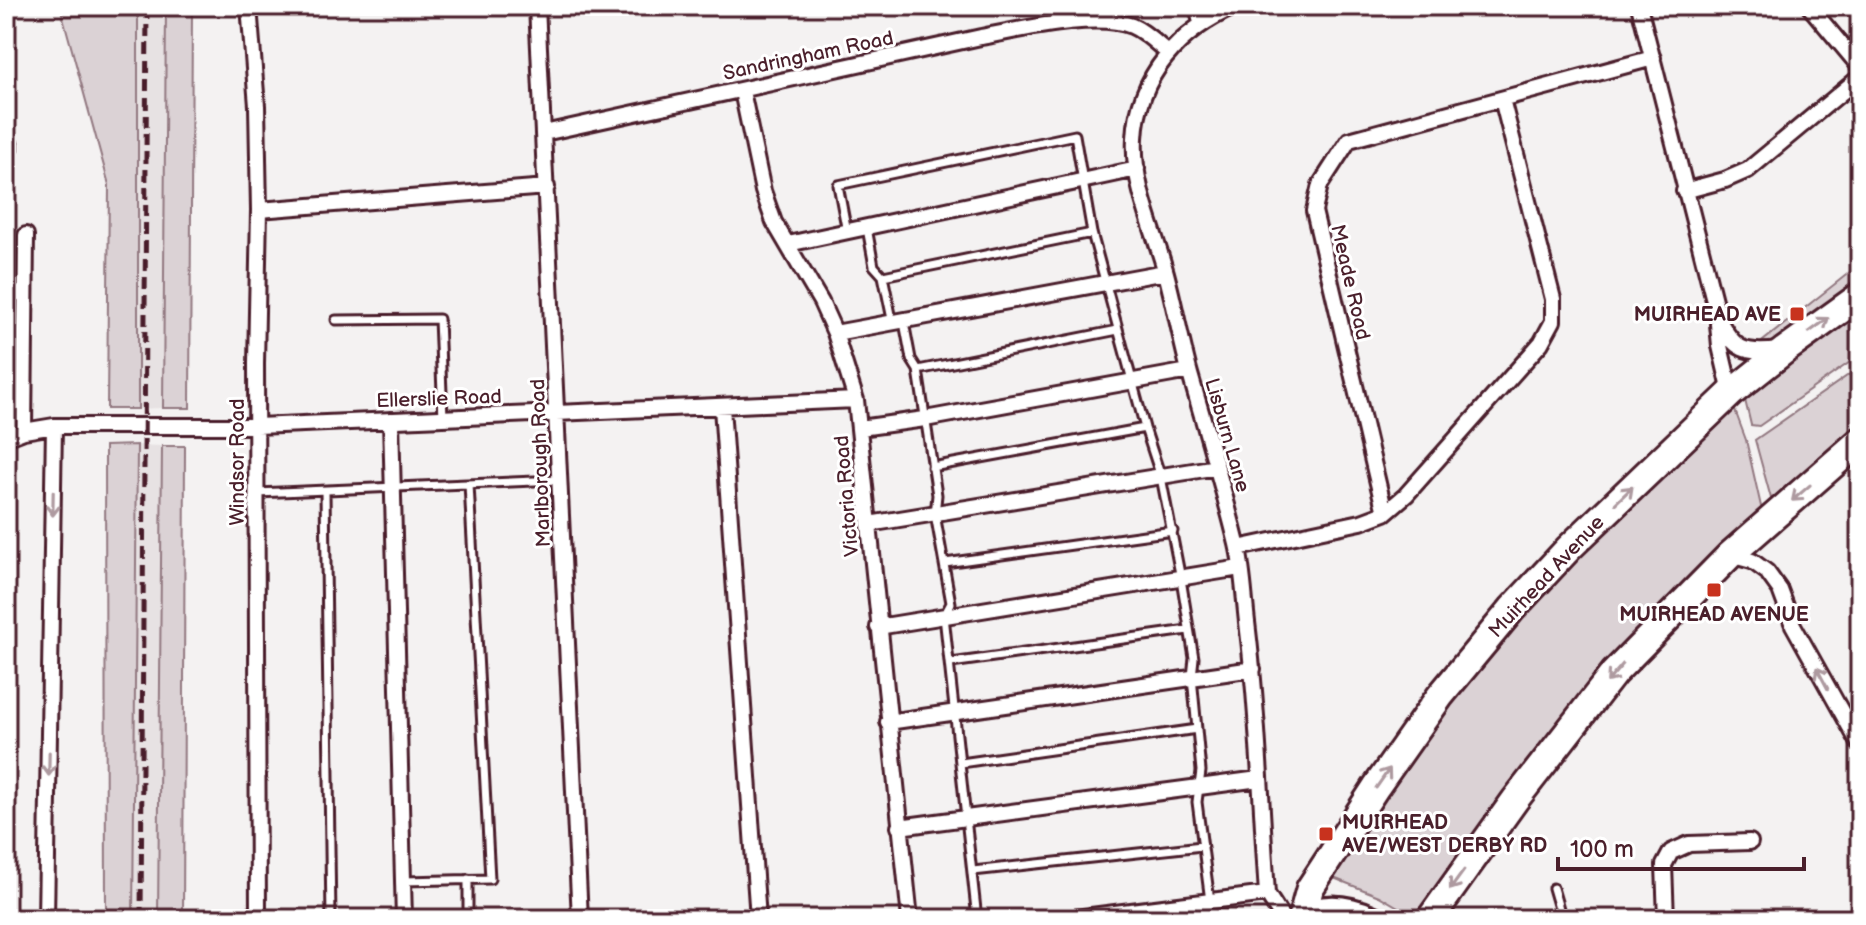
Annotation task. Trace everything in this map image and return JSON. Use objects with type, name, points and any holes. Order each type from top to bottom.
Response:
[{"type":"highway","name":"Muirhead Avenue","points":[[1295,918],[1310,888],[1376,787],[1449,685],[1512,609],[1569,548],[1731,393],[1860,296]]},
{"type":"highway","points":[[1430,919],[1515,800],[1614,673],[1730,555],[1860,441]]},
{"type":"highway","points":[[1295,918],[1322,909],[1339,909],[1371,919]]},
{"type":"street","name":"Windsor Road","points":[[249,6],[257,106],[259,210],[258,919]]},
{"type":"street","name":"Marlborough Road","points":[[537,6],[580,919]]},
{"type":"street","points":[[1197,6],[1201,23]]},
{"type":"street","name":"Lisburn Lane","points":[[1236,6],[1201,23],[1180,38],[1168,53],[1138,114],[1135,140],[1137,169],[1238,548],[1253,669],[1267,894],[1295,918]]},
{"type":"street","points":[[1639,6],[1719,320],[1727,335],[1743,350],[1753,353],[1785,350]]},
{"type":"street","points":[[1809,6],[1860,67]]},
{"type":"street","name":"Sandringham Road","points":[[544,133],[1106,14],[1134,27],[1168,53]]},
{"type":"street","name":"Meade Road","points":[[1385,513],[1314,211],[1320,185],[1349,140],[1653,58]]},
{"type":"street","points":[[1684,191],[1748,170],[1860,77]]},
{"type":"street","name":"Victoria Road","points":[[742,91],[763,191],[774,222],[835,333],[856,400],[910,919]]},
{"type":"street","points":[[1238,548],[1334,529],[1385,513],[1406,495],[1541,343],[1553,321],[1553,299],[1502,99]]},
{"type":"street","points":[[6,133],[10,147],[6,148]]},
{"type":"street","points":[[788,244],[1137,169]]},
{"type":"street","points":[[259,210],[547,187]]},
{"type":"street","points":[[24,431],[26,235]]},
{"type":"street","points":[[835,333],[1165,272]]},
{"type":"street","points":[[6,293],[25,293]]},
{"type":"street","points":[[1719,320],[1718,332],[1731,393]]},
{"type":"street","points":[[860,428],[1189,371]]},
{"type":"street","name":"Ellerslie Road","points":[[6,438],[24,431],[54,426],[257,426],[856,400]]},
{"type":"street","points":[[722,407],[758,919]]},
{"type":"street","points":[[391,420],[404,919]]},
{"type":"street","points":[[46,919],[54,426]]},
{"type":"street","points":[[869,524],[1217,467]]},
{"type":"street","points":[[1730,555],[1752,561],[1767,572],[1780,590],[1793,625],[1860,745]]},
{"type":"street","points":[[878,627],[1240,568]]},
{"type":"street","points":[[888,722],[1253,669]]},
{"type":"street","points":[[899,827],[1259,779]]},
{"type":"street","points":[[1666,919],[1664,865],[1671,852],[1689,844],[1750,842]]},
{"type":"street","points":[[1067,919],[1267,894]]},
{"type":"lane","points":[[847,232],[838,185],[1075,135],[1092,233],[1161,477],[1173,531],[1194,658],[1192,677],[1201,771],[1198,786],[1210,901]]},
{"type":"lane","points":[[867,228],[874,266],[883,276],[911,359],[918,370],[937,495],[935,514],[951,603],[944,616],[977,919]]},
{"type":"lane","points":[[883,276],[1092,233]]},
{"type":"lane","points":[[336,320],[439,319],[443,418]]},
{"type":"lane","points":[[918,370],[1118,330]]},
{"type":"lane","points":[[932,467],[1145,428]]},
{"type":"lane","points":[[257,493],[561,480]]},
{"type":"lane","points":[[404,881],[490,879],[469,484]]},
{"type":"lane","points":[[325,492],[331,919]]},
{"type":"lane","points":[[945,563],[1173,531]]},
{"type":"lane","points":[[951,663],[1188,630]]},
{"type":"lane","points":[[961,763],[1197,729]]},
{"type":"lane","points":[[973,871],[1202,846]]},
{"type":"lane","points":[[468,879],[468,919]]},
{"type":"lane","points":[[1553,888],[1562,919]]},
{"type":"shaded area","points":[[60,6],[138,6],[138,409],[107,409],[109,185]]},
{"type":"shaded area","points":[[138,6],[166,6],[163,408],[138,409]]},
{"type":"shaded area","points":[[166,6],[192,6],[190,408],[163,408]]},
{"type":"shaded area","points":[[1860,264],[1860,280],[1825,309],[1784,336],[1758,345]]},
{"type":"shaded area","points":[[1860,310],[1860,355],[1759,426],[1751,425],[1744,396]]},
{"type":"shaded area","points":[[1860,367],[1860,426],[1772,502],[1755,440]]},
{"type":"shaded area","points":[[1733,405],[1746,440],[1762,511],[1417,918],[1379,896],[1331,877],[1412,751],[1528,606]]},
{"type":"shaded area","points":[[137,445],[162,446],[158,919],[133,919]]},
{"type":"shaded area","points":[[137,445],[133,919],[106,919],[105,446]]},
{"type":"shaded area","points":[[162,446],[185,446],[183,919],[158,919]]},
{"type":"railway","points":[[141,919],[147,6]]},
{"type":"place","name":"MUIRHEAD AVE","points":[[1797,314]]},
{"type":"place","name":"MUIRHEAD AVENUE","points":[[1714,590]]},
{"type":"place","name":"MUIRHEAD AVE/WEST DERBY RD","points":[[1326,834]]}]
